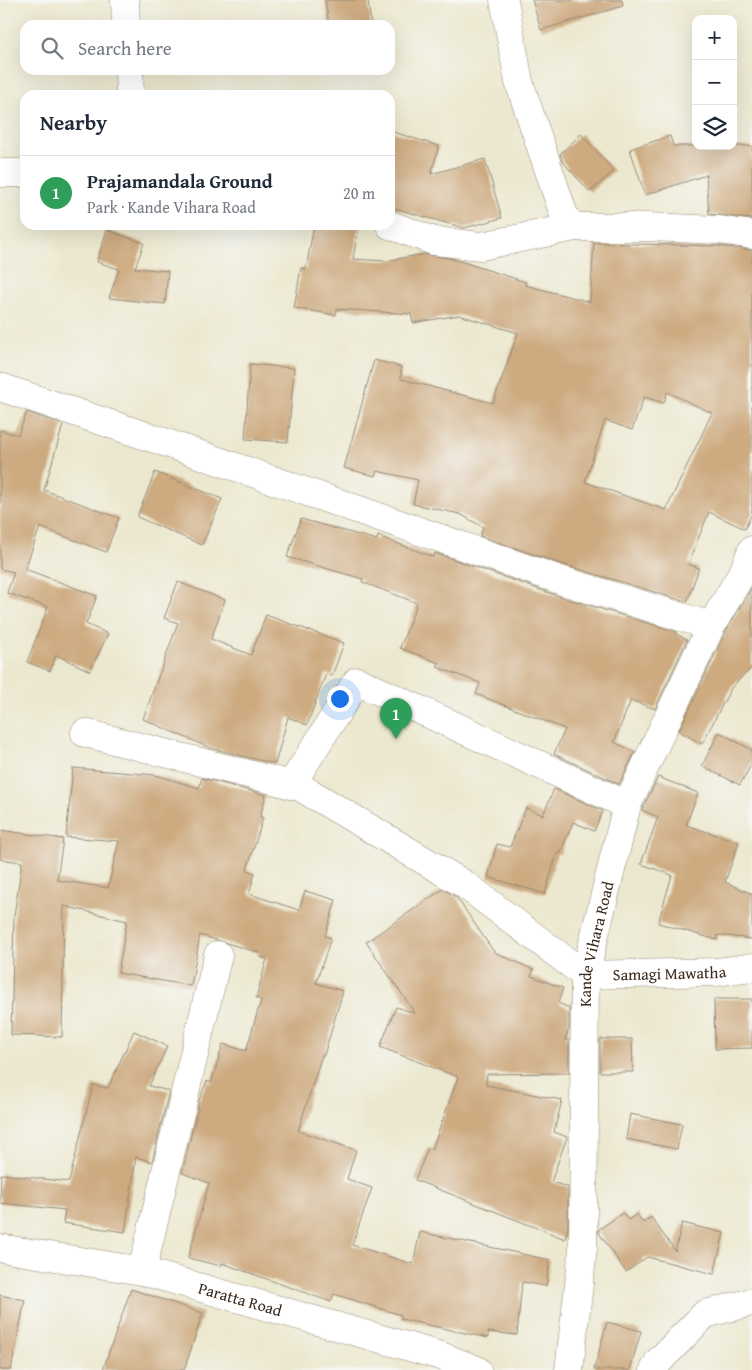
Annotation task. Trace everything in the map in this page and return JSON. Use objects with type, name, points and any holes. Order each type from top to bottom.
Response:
[{"type":"street","points":[[125,0],[126,20]]},
{"type":"street","points":[[504,0],[519,82],[565,218],[575,227]]},
{"type":"street","points":[[129,75],[130,90]]},
{"type":"street","points":[[0,173],[20,172]]},
{"type":"street","points":[[395,227],[434,241],[481,246],[575,227],[649,226],[720,230],[752,235]]},
{"type":"street","points":[[0,387],[143,434],[560,580],[711,626]]},
{"type":"street","name":"Kande Vihara Road","points":[[569,1370],[583,1249],[585,975],[626,805],[711,626],[750,565]]},
{"type":"street","points":[[291,785],[357,681],[626,805]]},
{"type":"street","points":[[86,733],[300,788],[464,884],[585,975]]},
{"type":"street","points":[[142,1271],[218,955]]},
{"type":"street","name":"Samagi Mawatha","points":[[585,975],[717,972],[752,967]]},
{"type":"street","name":"Paratta Road","points":[[0,1248],[142,1271],[442,1363],[477,1370]]},
{"type":"street","points":[[654,1370],[658,1362],[705,1314],[752,1302]]},
{"type":"building","points":[[325,0],[368,0],[370,20],[328,20]]},
{"type":"building","points":[[532,0],[622,0],[623,6],[541,30]]},
{"type":"building","points":[[395,133],[439,146],[431,174],[485,159],[502,218],[464,228],[395,208]]},
{"type":"building","points":[[581,134],[614,171],[590,192],[562,161],[560,154]]},
{"type":"building","points":[[670,136],[673,146],[692,146],[692,150],[737,150],[737,146],[752,146],[752,219],[709,214],[706,175],[645,195],[630,149]]},
{"type":"building","points":[[107,230],[144,243],[135,268],[168,271],[165,304],[109,298],[119,269],[97,262]]},
{"type":"building","points":[[313,230],[358,230],[353,259],[385,261],[425,254],[453,259],[526,282],[525,285],[590,302],[594,243],[718,246],[752,250],[752,513],[745,529],[709,512],[688,564],[699,568],[687,602],[565,565],[480,536],[483,527],[460,514],[413,504],[418,480],[377,471],[375,476],[344,468],[374,360],[401,367],[401,379],[493,403],[518,333],[459,315],[413,323],[411,314],[337,309],[336,315],[294,308],[301,268],[306,269]],"holes":[[[667,392],[712,413],[666,510],[585,482],[605,420],[632,430],[644,397],[664,403]]]},
{"type":"building","points":[[250,364],[294,368],[288,442],[245,439]]},
{"type":"building","points":[[27,412],[63,425],[44,490],[119,518],[106,552],[40,527],[25,569],[97,596],[86,624],[108,634],[90,671],[56,655],[50,671],[27,662],[48,607],[7,593],[14,572],[0,569],[0,430],[18,435]]},
{"type":"building","points":[[155,472],[222,499],[202,545],[137,517]]},
{"type":"building","points":[[301,519],[377,540],[378,536],[433,557],[435,553],[555,595],[677,632],[676,634],[687,640],[655,709],[631,700],[614,742],[635,752],[619,784],[554,754],[565,729],[476,694],[480,683],[437,667],[439,663],[400,648],[417,603],[362,582],[363,579],[287,557]]},
{"type":"building","points":[[178,582],[225,600],[211,639],[251,655],[266,615],[344,643],[332,676],[326,674],[307,725],[288,717],[275,764],[210,748],[143,719],[178,623],[164,618]]},
{"type":"building","points":[[752,587],[752,667],[731,688],[702,744],[679,731],[725,633]]},
{"type":"building","points":[[719,732],[752,750],[752,763],[740,785],[702,766]]},
{"type":"building","points":[[73,768],[155,775],[199,788],[202,778],[266,795],[260,817],[263,818],[247,870],[255,873],[249,894],[299,910],[305,891],[336,900],[325,936],[331,938],[316,983],[343,991],[298,1131],[356,1150],[347,1179],[372,1188],[352,1245],[413,1264],[420,1232],[550,1260],[546,1286],[522,1282],[517,1335],[488,1332],[488,1338],[401,1319],[401,1315],[334,1294],[331,1302],[222,1263],[221,1266],[188,1258],[209,1183],[182,1173],[200,1098],[207,1081],[211,1083],[223,1044],[246,1051],[261,1000],[256,998],[267,959],[259,956],[260,953],[200,935],[191,986],[118,973],[127,921],[64,906],[62,1037],[11,1035],[14,916],[22,862],[0,859],[0,830],[63,839],[57,880],[108,888],[119,841],[66,837]]},
{"type":"building","points":[[658,777],[698,793],[686,825],[739,842],[725,882],[752,894],[752,939],[718,935],[717,940],[658,923],[672,875],[641,864],[658,817],[642,810]]},
{"type":"building","points":[[554,789],[603,811],[594,831],[573,822],[560,854],[557,853],[545,894],[488,877],[497,844],[510,847],[526,808],[543,815]]},
{"type":"building","points":[[443,889],[457,898],[494,952],[534,970],[531,976],[563,988],[558,1003],[569,1008],[569,1029],[565,1040],[569,1040],[569,1073],[487,1074],[486,1085],[562,1100],[554,1132],[567,1137],[551,1182],[568,1187],[568,1227],[565,1239],[415,1180],[428,1148],[432,1150],[458,1077],[380,1047],[396,1007],[415,1013],[366,942]]},
{"type":"building","points":[[714,999],[752,999],[752,1048],[715,1049]]},
{"type":"building","points":[[134,1031],[167,1046],[149,1086],[169,1091],[152,1162],[136,1157],[125,1232],[63,1223],[65,1210],[0,1203],[1,1174],[69,1182],[93,1085],[108,1088]]},
{"type":"building","points":[[600,1039],[632,1039],[633,1072],[600,1072]]},
{"type":"building","points":[[630,1114],[682,1124],[677,1149],[626,1139]]},
{"type":"building","points":[[623,1213],[628,1220],[637,1214],[643,1223],[651,1217],[675,1251],[682,1223],[724,1233],[714,1274],[647,1257],[626,1272],[599,1233],[599,1229]]},
{"type":"building","points":[[131,1289],[203,1313],[184,1370],[103,1370]]},
{"type":"building","points":[[0,1295],[25,1300],[11,1370],[0,1370]]},
{"type":"building","points":[[607,1322],[641,1331],[630,1370],[594,1370]]},
{"type":"place","name":"Prajamandala Ground","points":[[396,739]]}]
